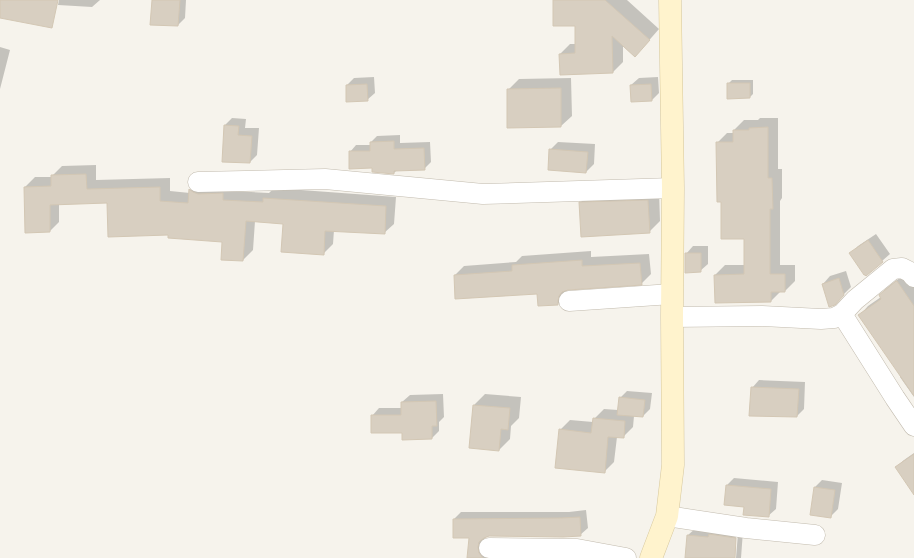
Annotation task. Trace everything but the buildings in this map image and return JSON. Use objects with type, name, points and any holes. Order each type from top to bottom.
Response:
[{"type":"street","points":[[651,558],[667,516],[673,465],[672,294],[674,188],[670,0]]},
{"type":"street","points":[[198,182],[325,178],[483,194],[674,188]]},
{"type":"street","points":[[672,317],[762,316],[834,318],[842,314],[855,300],[893,268],[902,268],[910,272],[914,277]]},
{"type":"street","points":[[569,301],[672,294]]},
{"type":"street","points":[[842,314],[914,426]]},
{"type":"street","points":[[667,516],[746,528],[815,535]]},
{"type":"street","points":[[489,548],[577,549],[626,558]]}]
